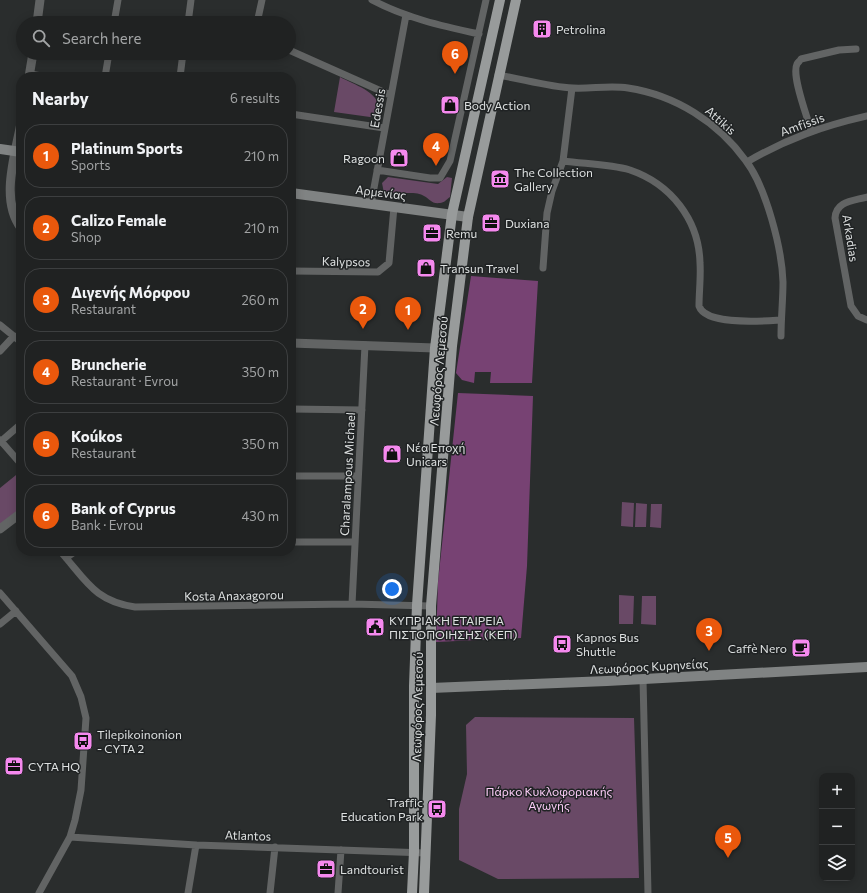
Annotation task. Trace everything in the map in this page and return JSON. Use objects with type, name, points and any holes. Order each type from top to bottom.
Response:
[{"type":"main road","name":"Λεωφόρος Λεμεσού","points":[[412,893],[414,852],[414,686],[417,605],[435,348],[452,214],[500,0]]},
{"type":"main road","name":"Λεωφόρος Λεμεσού","points":[[424,893],[431,688],[431,606],[452,353],[468,217],[498,75],[516,0]]},
{"type":"main road","points":[[0,149],[16,152]]},
{"type":"main road","name":"Αρμενίας","points":[[296,194],[468,217]]},
{"type":"main road","name":"Λεωφόρος Κυρηνείας","points":[[431,688],[643,679],[867,667]]},
{"type":"street","points":[[38,16],[40,0]]},
{"type":"street","points":[[115,16],[118,0]]},
{"type":"street","points":[[189,16],[191,0]]},
{"type":"street","points":[[259,16],[262,0]]},
{"type":"street","points":[[372,0],[406,15],[430,23],[479,34]]},
{"type":"street","points":[[377,170],[430,178],[440,178],[446,170],[450,161],[486,0]]},
{"type":"street","name":"Edessis","points":[[371,204],[406,15]]},
{"type":"street","points":[[811,131],[797,82],[797,64],[801,59],[839,50],[856,49]]},
{"type":"street","points":[[296,53],[390,95]]},
{"type":"street","points":[[30,72],[32,60]]},
{"type":"street","points":[[106,72],[108,60]]},
{"type":"street","points":[[181,72],[182,60]]},
{"type":"street","name":"Attikis","points":[[498,75],[572,88],[627,88],[654,95],[687,108],[708,121],[728,140],[747,162],[766,200],[778,246],[783,281],[781,336]]},
{"type":"street","points":[[543,268],[547,213],[552,191],[563,161],[572,88]]},
{"type":"street","points":[[296,115],[384,128]]},
{"type":"street","name":"Amfissis","points":[[747,162],[774,146],[811,131],[867,116]]},
{"type":"street","points":[[16,161],[9,182],[9,201],[13,216],[16,220]]},
{"type":"street","points":[[563,161],[630,170],[659,185],[680,204],[690,220],[697,238],[700,263],[698,306],[706,315],[717,318],[755,322],[781,320]]},
{"type":"street","name":"Arkadias","points":[[867,197],[845,203],[838,207],[835,218],[852,306],[858,316],[867,320]]},
{"type":"street","name":"Kalypsos","points":[[296,271],[378,272],[389,263],[394,207]]},
{"type":"street","points":[[0,325],[14,336],[0,351]]},
{"type":"street","points":[[296,343],[365,344],[435,348]]},
{"type":"street","name":"Charalampous Michael","points":[[352,604],[365,344]]},
{"type":"street","points":[[296,409],[362,410]]},
{"type":"street","points":[[16,428],[0,441],[16,459]]},
{"type":"street","points":[[296,476],[358,476]]},
{"type":"street","points":[[0,529],[16,518]]},
{"type":"street","points":[[296,542],[355,542]]},
{"type":"street","name":"Kosta Anaxagorou","points":[[66,558],[94,591],[101,597],[125,606],[352,604],[431,606]]},
{"type":"street","points":[[0,593],[72,676],[84,706],[86,734],[81,790],[70,837],[39,893]]},
{"type":"street","points":[[0,624],[16,611]]},
{"type":"street","points":[[643,679],[648,893]]},
{"type":"street","name":"Atlantos","points":[[70,837],[196,846],[275,847],[426,853]]},
{"type":"street","points":[[188,893],[196,846]]},
{"type":"street","points":[[270,893],[275,847]]},
{"type":"street","points":[[338,893],[341,850]]},
{"type":"green space","points":[[340,77],[359,86],[371,94],[376,99],[379,111],[370,117],[334,112]]},
{"type":"green space","points":[[388,177],[438,184],[447,177],[452,178],[450,197],[443,202],[437,203],[416,193],[384,193],[382,183]]},
{"type":"green space","points":[[16,475],[16,514],[0,526],[0,488]]},
{"type":"green space","points":[[622,502],[634,503],[633,527],[621,526]]},
{"type":"green space","points":[[636,503],[647,504],[646,527],[635,527]]},
{"type":"green space","points":[[651,504],[662,504],[661,528],[650,527]]},
{"type":"green space","points":[[619,595],[634,596],[633,624],[619,624]]},
{"type":"green space","points":[[642,596],[656,596],[656,625],[641,624]]},
{"type":"green space","name":"Πάρκο Κυκλοφοριακής Αγωγής","points":[[475,717],[634,718],[639,878],[498,879],[459,860],[459,809],[467,774],[466,725]]},
{"type":"shaded area","points":[[471,276],[538,281],[532,383],[490,383],[491,372],[475,372],[474,383],[462,380],[456,373]]},
{"type":"shaded area","points":[[458,393],[533,396],[527,566],[521,638],[436,642],[438,582]]},
{"type":"place","name":"Petrolina","points":[[542,29]]},
{"type":"place","name":"Bank of Cyprus","points":[[455,74]]},
{"type":"place","name":"Body Action","points":[[450,105]]},
{"type":"place","name":"Ragoon","points":[[399,158]]},
{"type":"place","name":"Bruncherie","points":[[436,166]]},
{"type":"place","name":"The Collection Gallery","points":[[500,179]]},
{"type":"place","name":"Duxiana","points":[[491,223]]},
{"type":"place","name":"Remu","points":[[432,233]]},
{"type":"place","name":"Transun Travel","points":[[426,268]]},
{"type":"place","name":"Calizo Female","points":[[363,329]]},
{"type":"place","name":"Platinum Sports","points":[[408,330]]},
{"type":"place","name":"Νέα Εποχή Unicars","points":[[392,454]]},
{"type":"place","name":"ΚΥΠΡΙΑΚΗ ΕΤΑΙΡΕΙΑ ΠΙΣΤΟΠΟΙΗΣΗΣ (ΚΕΠ)","points":[[375,627]]},
{"type":"place","name":"Kapnos Bus Shuttle","points":[[562,644]]},
{"type":"place","name":"Caffè Nero","points":[[801,648]]},
{"type":"place","name":"Διγενής Μόρφου","points":[[709,651]]},
{"type":"place","name":"Tilepikoinonion - CYTA 2","points":[[83,741]]},
{"type":"place","name":"CYTA HQ","points":[[14,766]]},
{"type":"place","name":"Traffic Education Park","points":[[437,809]]},
{"type":"place","name":"Koúkos","points":[[728,858]]},
{"type":"place","name":"Landtourist","points":[[326,869]]}]
